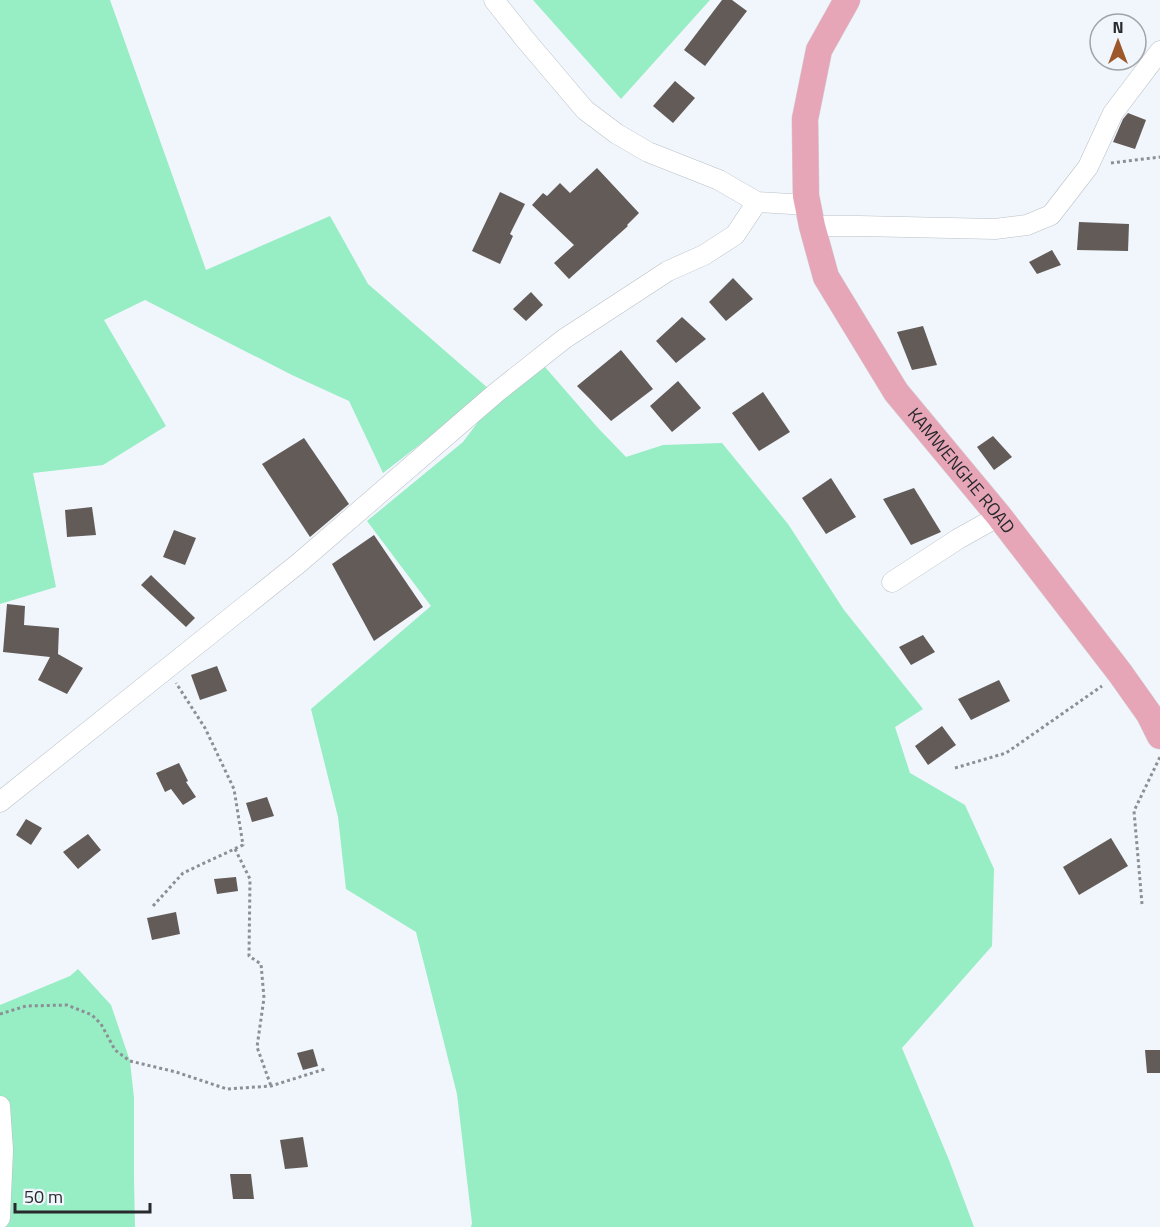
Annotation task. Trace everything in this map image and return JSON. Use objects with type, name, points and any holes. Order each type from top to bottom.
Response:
[{"type":"main road","name":"KAMWENGHE ROAD","points":[[847,0],[819,50],[805,119],[808,206],[826,277],[896,392],[999,516],[1156,720]]},
{"type":"street","points":[[494,0],[585,110],[617,134],[648,152],[719,180],[757,202],[808,206],[859,226],[994,229],[1027,225],[1051,215],[1088,167],[1113,113],[1160,51]]},
{"type":"street","points":[[0,802],[308,555],[497,392],[564,339],[668,271],[704,255],[735,235],[757,202]]},
{"type":"street","points":[[892,582],[958,539],[999,516]]},
{"type":"street","points":[[0,1106],[3,1150],[0,1218]]},
{"type":"path","points":[[1088,167],[1160,157]]},
{"type":"path","points":[[153,906],[183,873],[243,845],[234,789],[206,728],[167,669]]},
{"type":"path","points":[[955,768],[1006,753],[1120,673]]},
{"type":"path","points":[[1142,904],[1134,811],[1160,757]]},
{"type":"path","points":[[235,849],[250,879],[249,956],[261,964],[264,998],[257,1047],[271,1086]]},
{"type":"path","points":[[0,1014],[26,1006],[67,1005],[92,1015],[101,1024],[116,1050],[130,1061],[176,1072],[227,1089],[271,1086],[325,1070]]},
{"type":"green space","points":[[0,0],[110,0],[206,270],[330,216],[368,284],[497,396],[545,367],[626,457],[663,445],[722,443],[788,524],[844,610],[923,709],[895,727],[910,773],[965,805],[994,869],[992,946],[902,1048],[949,1160],[974,1227],[471,1227],[457,1094],[416,932],[346,889],[338,817],[311,709],[431,606],[367,521],[463,442],[496,398],[445,425],[383,473],[349,401],[292,375],[145,300],[104,320],[166,426],[103,465],[33,473],[56,587],[0,604]]},
{"type":"green space","points":[[533,0],[710,0],[621,99]]},
{"type":"green space","points":[[78,969],[111,1005],[130,1061],[134,1098],[135,1227],[0,1227],[0,1005],[70,976]]},
{"type":"building","points":[[722,0],[732,0],[747,11],[705,66],[684,50]]},
{"type":"building","points":[[675,81],[695,98],[673,123],[653,106]]},
{"type":"building","points":[[1128,113],[1146,120],[1135,149],[1113,142]]},
{"type":"building","points":[[597,168],[639,213],[628,226],[569,279],[554,263],[574,245],[532,205],[543,193],[547,196],[560,183],[570,193]]},
{"type":"building","points":[[500,192],[525,204],[510,234],[513,236],[500,264],[472,251]]},
{"type":"building","points":[[1079,222],[1129,224],[1128,251],[1077,250]]},
{"type":"building","points":[[1052,250],[1061,265],[1037,274],[1029,262]]},
{"type":"building","points":[[733,278],[753,299],[726,321],[709,302]]},
{"type":"building","points":[[531,292],[543,305],[526,321],[513,309]]},
{"type":"building","points":[[682,317],[706,339],[676,363],[656,341]]},
{"type":"building","points":[[923,326],[937,365],[912,370],[897,332]]},
{"type":"building","points":[[621,350],[653,389],[611,421],[577,386]]},
{"type":"building","points":[[678,381],[701,408],[672,432],[650,406]]},
{"type":"building","points":[[763,392],[790,432],[759,451],[732,413]]},
{"type":"building","points":[[993,436],[1012,457],[994,470],[977,447]]},
{"type":"building","points":[[304,438],[349,504],[310,537],[262,464]]},
{"type":"building","points":[[831,478],[856,517],[826,534],[802,498]]},
{"type":"building","points":[[914,488],[941,532],[911,545],[883,499]]},
{"type":"building","points":[[92,507],[96,535],[67,537],[65,510]]},
{"type":"building","points":[[174,530],[196,538],[185,565],[163,557]]},
{"type":"building","points":[[374,535],[423,607],[374,641],[332,564]]},
{"type":"building","points":[[151,575],[195,618],[186,627],[141,585]]},
{"type":"building","points":[[7,604],[25,606],[24,625],[59,628],[58,654],[83,668],[67,694],[38,680],[50,657],[3,652]]},
{"type":"building","points":[[923,635],[935,652],[911,665],[899,647]]},
{"type":"building","points":[[217,666],[227,691],[200,700],[191,675]]},
{"type":"building","points":[[999,680],[1010,701],[971,720],[958,699]]},
{"type":"building","points":[[942,726],[956,745],[928,765],[915,746]]},
{"type":"building","points":[[179,763],[188,781],[186,782],[196,797],[183,805],[171,789],[165,792],[156,773]]},
{"type":"building","points":[[267,797],[274,816],[252,822],[246,803]]},
{"type":"building","points":[[26,819],[42,828],[31,845],[16,835]]},
{"type":"building","points":[[88,834],[101,850],[78,869],[63,852]]},
{"type":"building","points":[[1111,838],[1128,866],[1079,895],[1063,867]]},
{"type":"building","points":[[236,877],[238,891],[217,894],[214,879]]},
{"type":"building","points":[[176,912],[180,934],[152,940],[147,918]]},
{"type":"building","points":[[313,1049],[318,1066],[303,1070],[297,1053]]},
{"type":"building","points":[[1145,1050],[1160,1050],[1160,1073],[1147,1073]]},
{"type":"building","points":[[303,1137],[308,1167],[285,1169],[280,1140]]},
{"type":"building","points":[[230,1174],[251,1174],[254,1199],[233,1199]]}]
